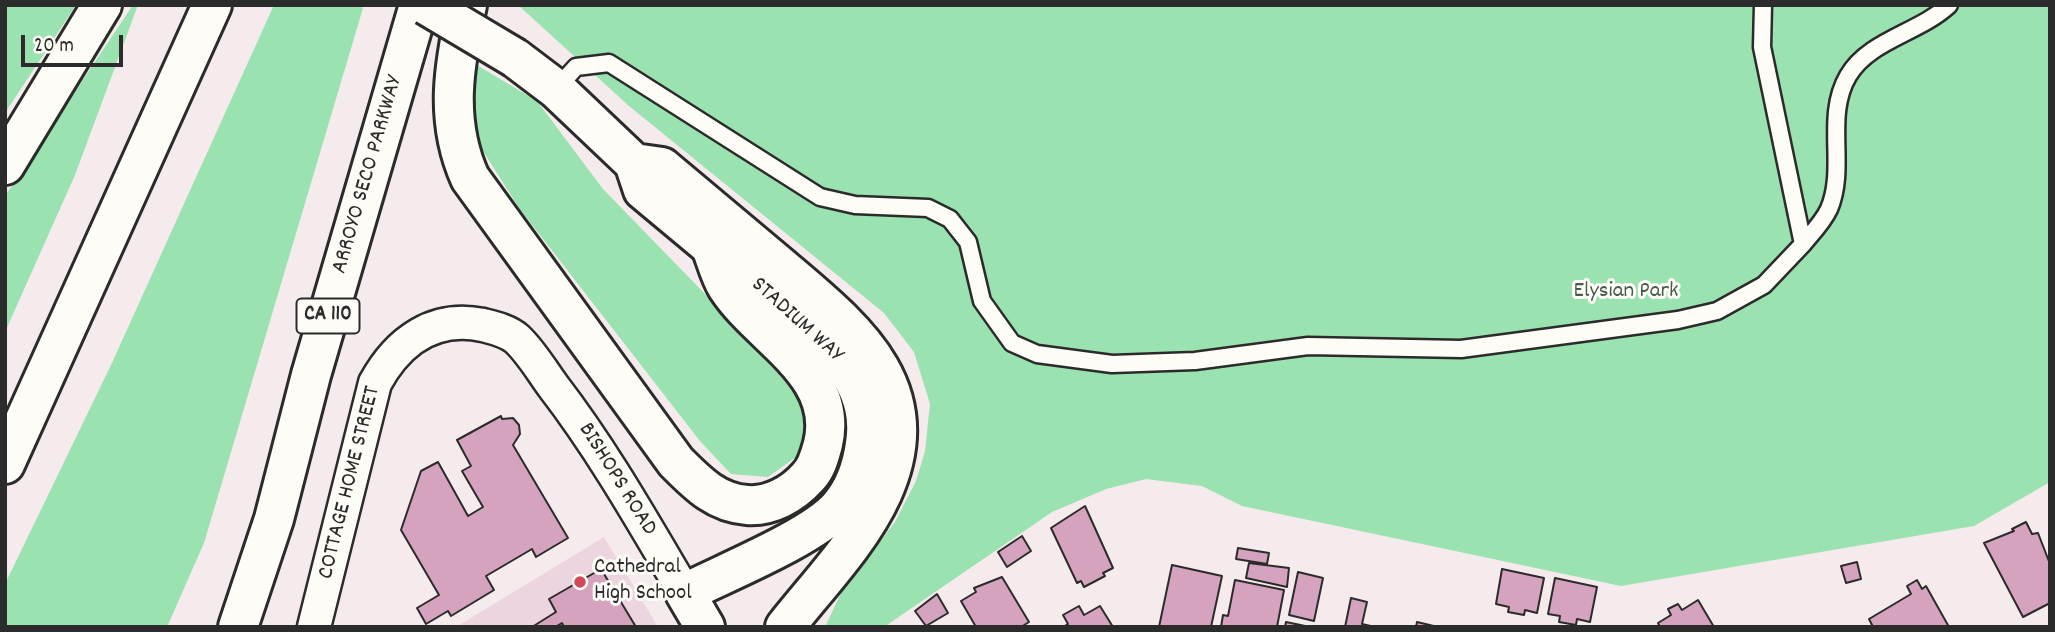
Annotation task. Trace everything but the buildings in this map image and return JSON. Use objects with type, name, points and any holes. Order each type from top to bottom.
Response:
[{"type":"main road","points":[[5,165],[102,5]]},
{"type":"main road","name":"ARROYO SECO PARKWAY","points":[[237,627],[274,519],[310,375],[419,5]]},
{"type":"main road","name":"STADIUM WAY","points":[[426,5],[515,58],[555,89],[634,163],[643,190],[831,346],[860,392],[865,409],[866,437],[859,473],[851,491],[824,521],[685,593]]},
{"type":"main road","points":[[467,5],[453,68],[452,92],[457,142],[470,178],[676,462],[703,489],[719,498],[733,504],[765,504],[792,492],[811,474],[824,440],[824,408],[810,376],[727,286],[711,247]]},
{"type":"main road","points":[[5,464],[208,13]]},
{"type":"main road","name":"STADIUM WAY","points":[[634,163],[662,167],[839,316],[872,353],[894,395],[896,442],[892,468],[882,494],[834,566],[785,627]]},
{"type":"main road","name":"BISHOPS ROAD","points":[[685,593],[705,627]]},
{"type":"street","name":"COTTAGE HOME STREET","points":[[314,627],[375,383],[386,363],[415,336],[450,323],[492,327],[518,340]]},
{"type":"street","name":"BISHOPS ROAD","points":[[518,340],[593,438],[685,593]]},
{"type":"lane","points":[[1763,5],[1762,47],[1804,244]]},
{"type":"lane","points":[[555,89],[576,67],[609,63],[820,197],[855,205],[928,208],[950,219],[968,242],[982,301],[1012,343],[1037,354],[1112,364],[1195,361],[1308,346],[1461,349],[1678,320],[1717,310],[1764,285],[1804,244],[1828,211],[1835,191],[1837,103],[1848,76],[1866,55],[1936,17],[1949,5]]},
{"type":"shaded area","name":"Cathedral High School","points":[[604,537],[658,627],[456,627]]},
{"type":"green space","points":[[5,5],[76,5],[5,113]]},
{"type":"green space","points":[[133,5],[138,5],[75,175],[5,332],[5,196]]},
{"type":"green space","points":[[274,5],[358,5],[363,8],[204,543],[167,627],[5,627],[5,584],[111,365]]},
{"type":"green space","name":"Elysian Park","points":[[518,5],[2050,5],[2050,482],[1974,526],[1621,586],[1242,506],[1202,486],[1146,479],[1106,489],[1052,512],[884,627],[825,627],[842,591],[895,522],[916,481],[925,451],[930,404],[914,352],[884,313],[629,106]]},
{"type":"green space","points":[[475,64],[537,101],[603,189],[740,330],[807,407],[803,452],[768,477],[731,474],[700,441],[519,208],[478,143],[471,97]]},
{"type":"place","name":"Cathedral High School","points":[[580,582]]}]
